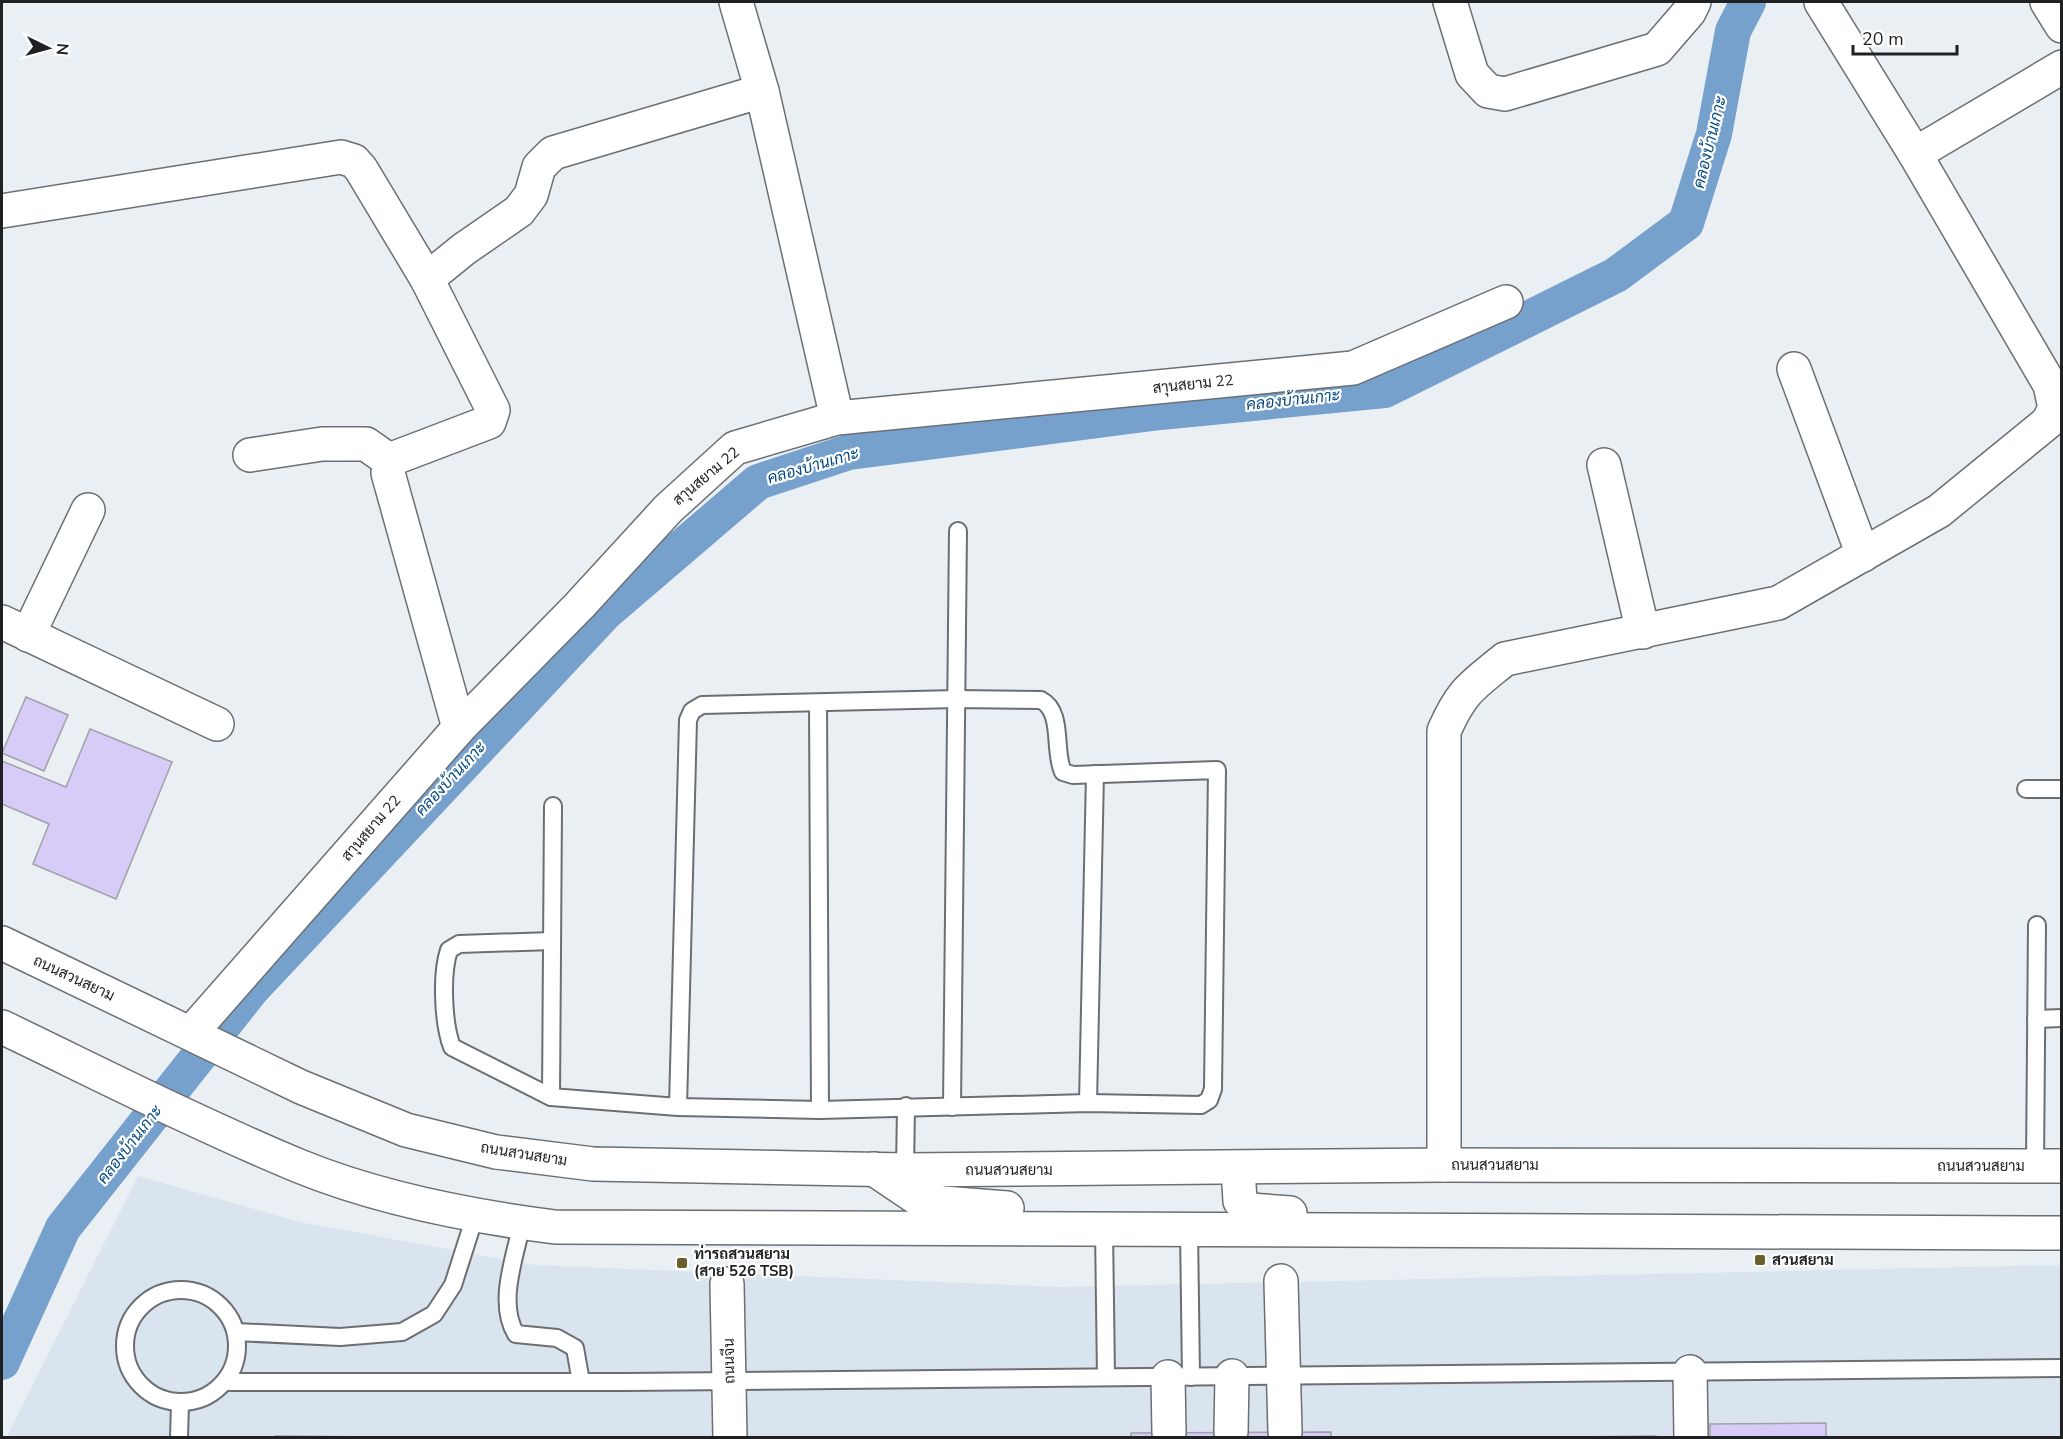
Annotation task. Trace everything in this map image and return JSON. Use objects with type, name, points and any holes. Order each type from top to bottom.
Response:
[{"type":"street","points":[[736,2],[762,91],[837,418]]},
{"type":"street","points":[[1450,2],[1472,74],[1488,91],[1505,94],[1657,50],[1689,12],[1694,2]]},
{"type":"street","points":[[1444,1165],[1444,731],[1454,708],[1470,686],[1505,660],[1778,603],[1939,510],[2048,422],[2055,408],[2050,385],[1915,154],[1821,2]]},
{"type":"street","points":[[2047,2],[2061,26]]},
{"type":"street","points":[[1915,154],[2061,66]]},
{"type":"street","points":[[427,279],[519,211],[531,195],[539,167],[553,153],[762,91]]},
{"type":"street","points":[[2,211],[341,157],[354,161],[362,169],[427,279],[493,410],[489,422],[390,461]]},
{"type":"street","name":"สาุนสยาม 22","points":[[190,1033],[459,728],[580,605],[668,509],[735,448],[837,418],[1353,368],[1506,302]]},
{"type":"street","points":[[1794,369],[1863,555]]},
{"type":"street","points":[[250,455],[322,444],[366,444],[390,461]]},
{"type":"street","points":[[390,461],[388,472],[459,728]]},
{"type":"street","points":[[1604,465],[1643,632]]},
{"type":"street","points":[[88,510],[15,628],[217,724]]},
{"type":"street","name":"ถนนสวนสยาม","points":[[2,943],[301,1087],[406,1130],[496,1152],[593,1164],[889,1169],[1444,1165],[2048,1166]]},
{"type":"street","points":[[2,1027],[189,1117],[300,1166],[393,1196],[475,1216],[555,1227],[2061,1233]]},
{"type":"street","points":[[1238,1168],[1240,1201],[1250,1210],[1291,1213],[1379,1212],[1413,1231]]},
{"type":"street","points":[[889,1169],[917,1198],[985,1208],[1108,1208],[1118,1215],[1112,1229]]},
{"type":"street","points":[[1281,1281],[1285,1432]]},
{"type":"street","name":"ถนนจีน","points":[[727,1284],[730,1437]]},
{"type":"street","points":[[1690,1372],[1691,1437]]},
{"type":"street","points":[[1231,1432],[1232,1376]]},
{"type":"street","points":[[1169,1433],[1180,1377]]},
{"type":"lane","points":[[952,1107],[958,531]]},
{"type":"lane","points":[[552,941],[459,944],[449,950],[445,961],[446,1032],[452,1047],[551,1097],[678,1107],[820,1110],[1088,1103],[1201,1105],[1209,1100],[1213,1089],[1217,770],[1095,774],[1063,772],[1058,762],[1053,713],[1048,704],[1041,700],[957,699],[702,705],[692,711],[688,720],[678,1107]]},
{"type":"lane","points":[[818,703],[820,1110]]},
{"type":"lane","points":[[1088,1103],[1095,774]]},
{"type":"lane","points":[[2026,789],[2061,789]]},
{"type":"lane","points":[[551,1097],[553,806]]},
{"type":"lane","points":[[2037,925],[2036,1019],[2048,1166]]},
{"type":"lane","points":[[2036,1019],[2061,1018]]},
{"type":"lane","points":[[889,1169],[906,1106]]},
{"type":"lane","points":[[236,1332],[340,1336],[402,1332],[434,1314],[453,1285],[475,1216]]},
{"type":"lane","points":[[522,1223],[508,1287],[507,1320],[516,1334],[557,1338],[575,1348],[581,1382]]},
{"type":"lane","points":[[1106,1377],[1112,1229]]},
{"type":"lane","points":[[1180,1377],[1189,1229]]},
{"type":"lane","points":[[180,1289],[199,1292],[216,1301],[229,1316],[236,1332],[238,1349],[234,1366],[225,1382],[213,1393],[197,1401],[180,1403],[161,1400],[144,1390],[132,1375],[125,1356],[125,1337],[132,1318],[144,1303],[160,1293],[180,1289]]},
{"type":"lane","points":[[225,1382],[729,1381],[2061,1368]]},
{"type":"lane","points":[[179,1437],[180,1403]]},
{"type":"shaded area","points":[[138,1176],[300,1222],[535,1265],[1060,1287],[2061,1265],[2061,1437],[6,1438]]},
{"type":"building","points":[[26,697],[68,715],[44,771],[2,753]]},
{"type":"building","points":[[90,729],[172,762],[116,899],[33,864],[49,824],[2,804],[2,761],[66,787]]},
{"type":"building","points":[[1826,1423],[1826,1438],[1710,1438],[1710,1424]]},
{"type":"building","points":[[1331,1432],[1331,1438],[1131,1438],[1131,1433]]},
{"type":"building","points":[[275,1436],[481,1438],[274,1438]]},
{"type":"building","points":[[1656,1436],[1657,1438],[1475,1438]]},
{"type":"waterway","name":"คลองบ้านเกาะ","points":[[2,1362],[63,1228],[251,990],[606,612],[758,482],[849,452],[1160,412],[1385,390],[1616,275],[1686,223],[1714,134],[1733,31],[1748,2]]},
{"type":"place","name":"สวนสยาม","points":[[1760,1260]]},
{"type":"place","name":"ท่ารถสวนสยาม (สาย 526 TSB)","points":[[682,1263]]}]
